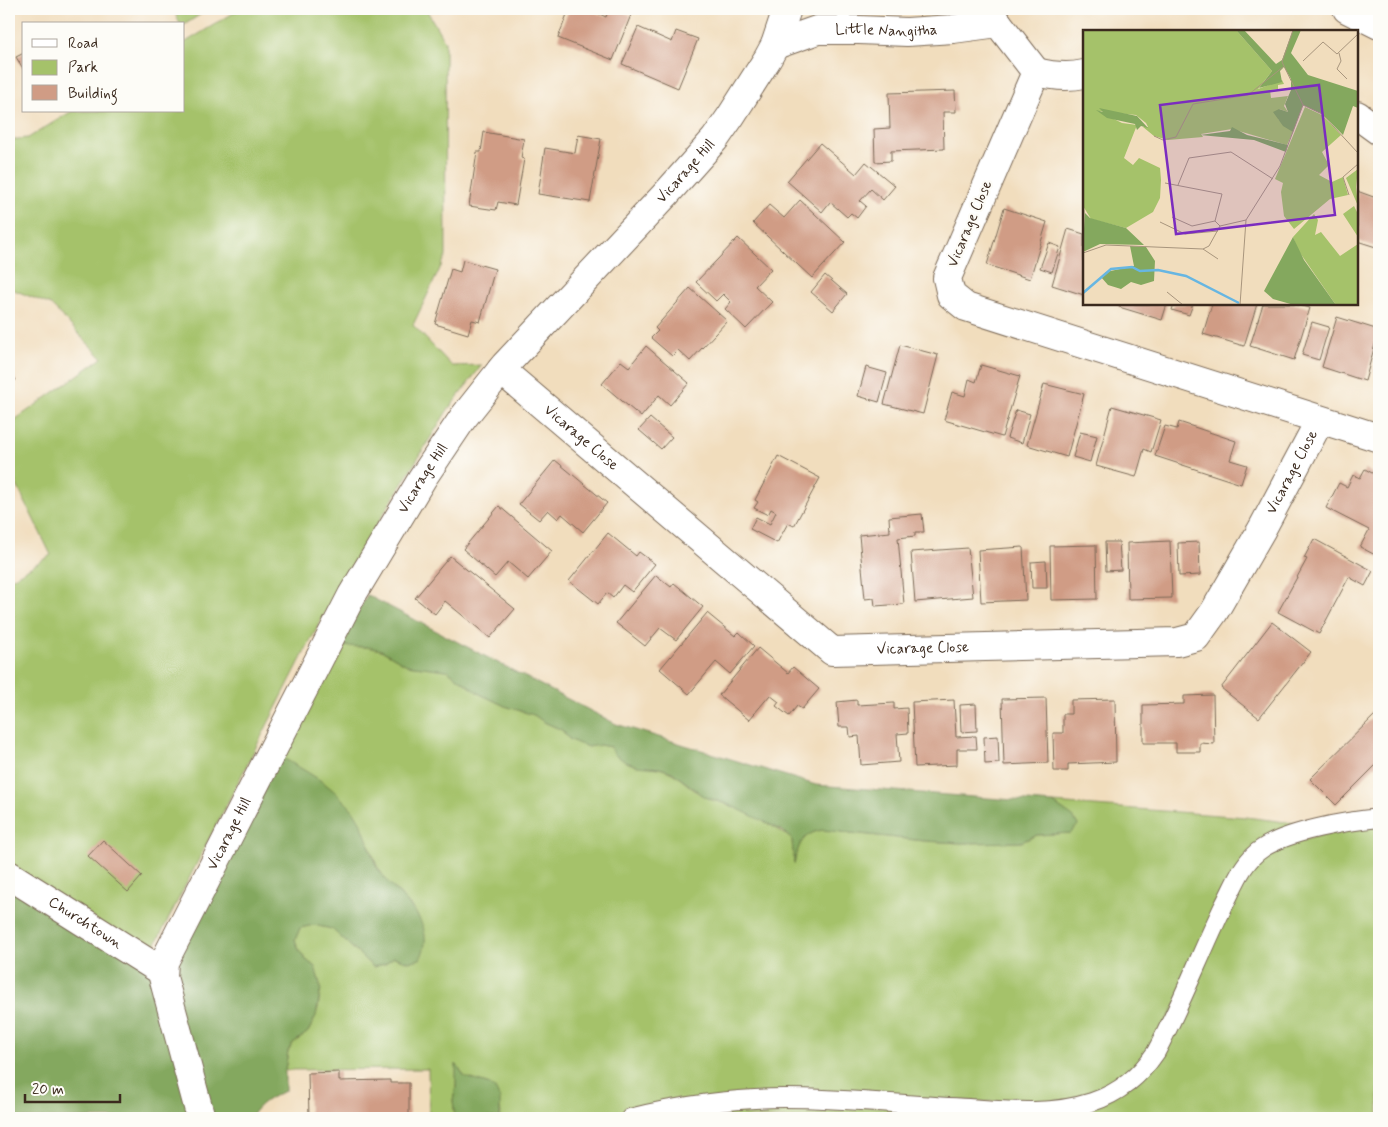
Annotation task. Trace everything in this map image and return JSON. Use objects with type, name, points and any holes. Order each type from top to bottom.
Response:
[{"type":"street","name":"Vicarage Hill","points":[[162,972],[164,962],[175,939],[352,595],[422,479],[462,418],[501,370],[666,194],[714,139],[748,91],[775,45],[787,9]]},
{"type":"street","points":[[1347,9],[1379,25]]},
{"type":"street","name":"Little Nangitha","points":[[775,45],[817,30],[907,32],[953,29],[1004,16]]},
{"type":"street","points":[[1004,16],[1036,72],[1053,76],[1074,77],[1083,74]]},
{"type":"street","name":"Vicarage Close","points":[[1036,72],[947,278],[951,295],[966,307],[1379,438]]},
{"type":"street","points":[[1358,116],[1379,131]]},
{"type":"street","name":"Vicarage Close","points":[[501,370],[832,651],[1178,642],[1196,637],[1214,612],[1262,529],[1320,420]]},
{"type":"street","name":"Churchtown","points":[[9,875],[162,972]]},
{"type":"street","points":[[162,972],[202,1118]]},
{"type":"lane","points":[[630,1118],[683,1107],[782,1098],[1042,1111],[1063,1109],[1100,1099],[1124,1087],[1135,1078],[1156,1052],[1218,918],[1244,867],[1253,856],[1262,848],[1302,832],[1362,819],[1379,818]]},
{"type":"green space","points":[[173,9],[209,9],[185,24],[185,22],[179,22]]},
{"type":"green space","points":[[240,9],[426,9],[445,42],[446,256],[413,325],[452,366],[482,365],[447,411],[345,576],[150,955],[9,864],[9,580],[51,555],[9,469],[9,424],[102,358],[51,305],[9,288],[9,140],[28,138],[70,112],[185,112],[185,42]]},
{"type":"green space","points":[[367,595],[616,724],[816,785],[1053,803],[1073,817],[1078,825],[1071,833],[1037,835],[1021,842],[961,843],[925,841],[823,830],[810,834],[802,841],[794,864],[792,840],[783,831],[730,805],[705,797],[672,772],[660,768],[637,766],[626,762],[615,755],[610,747],[600,745],[588,747],[577,743],[569,739],[562,730],[534,715],[505,706],[480,694],[447,670],[407,665],[381,650],[367,647],[340,646]]},
{"type":"green space","points":[[340,646],[367,647],[381,650],[407,665],[447,670],[480,694],[505,706],[534,715],[562,730],[569,739],[588,747],[600,745],[610,747],[616,755],[631,763],[672,773],[709,799],[744,811],[787,835],[792,840],[794,862],[802,840],[816,831],[823,830],[961,843],[1021,842],[1037,835],[1071,833],[1077,825],[1073,818],[1053,803],[1246,817],[1317,826],[1269,840],[1138,1071],[1075,1104],[854,1098],[624,1118],[500,1118],[501,1113],[495,1089],[490,1085],[465,1077],[457,1065],[456,1087],[453,1100],[455,1118],[429,1118],[428,1069],[285,1070],[288,1051],[292,1044],[308,1032],[313,1023],[318,1008],[321,988],[315,967],[305,959],[295,940],[300,928],[314,925],[332,929],[373,967],[384,964],[394,957],[409,962],[421,924],[415,911],[388,883],[377,866],[362,828],[325,784],[275,753]]},
{"type":"green space","points":[[275,753],[327,785],[353,811],[362,827],[376,865],[383,876],[420,919],[424,931],[425,944],[420,959],[409,962],[394,957],[384,964],[373,967],[332,929],[314,925],[300,928],[295,940],[305,959],[315,967],[321,988],[316,1016],[308,1032],[292,1044],[288,1051],[285,1070],[285,1091],[265,1102],[250,1118],[205,1118],[168,982]]},
{"type":"green space","points":[[1379,820],[1379,1118],[639,1118],[752,1102],[1042,1113],[1135,1082],[1229,903],[1265,850]]},
{"type":"green space","points":[[9,875],[163,972],[201,1118],[9,1118]]},
{"type":"green space","points":[[456,1064],[465,1077],[490,1085],[495,1089],[500,1099],[500,1118],[455,1118],[453,1100],[456,1087]]},
{"type":"building","points":[[569,9],[594,9],[593,11],[606,17],[609,9],[631,15],[613,60],[558,38]]},
{"type":"building","points":[[861,9],[884,9],[883,13]]},
{"type":"building","points":[[911,9],[911,12],[888,10]]},
{"type":"building","points":[[638,27],[672,42],[676,31],[698,39],[678,88],[622,64]]},
{"type":"building","points":[[22,54],[22,67],[16,57]]},
{"type":"building","points":[[955,91],[956,112],[943,112],[944,149],[891,151],[891,161],[875,162],[874,129],[890,128],[889,93]]},
{"type":"building","points":[[484,132],[524,139],[521,158],[524,159],[516,205],[498,202],[496,210],[469,206],[477,152],[481,152]]},
{"type":"building","points":[[578,135],[601,139],[590,202],[538,194],[545,148],[575,153]]},
{"type":"building","points":[[820,143],[856,174],[866,162],[895,186],[883,200],[871,189],[860,201],[866,206],[857,218],[851,213],[847,217],[830,202],[822,212],[787,181]]},
{"type":"building","points":[[1358,191],[1379,199],[1379,248],[1358,241]]},
{"type":"building","points":[[800,200],[845,242],[812,278],[753,223],[769,205],[784,218]]},
{"type":"building","points":[[1004,208],[1047,222],[1030,279],[987,265]]},
{"type":"building","points":[[1068,229],[1083,234],[1083,295],[1052,285]]},
{"type":"building","points":[[738,238],[771,269],[755,286],[772,302],[746,329],[725,309],[731,302],[723,294],[716,301],[696,282]]},
{"type":"building","points":[[1049,243],[1060,247],[1052,272],[1040,268]]},
{"type":"building","points":[[463,260],[495,269],[480,322],[472,320],[468,334],[435,324],[451,269],[460,272]]},
{"type":"building","points":[[825,275],[847,294],[833,311],[811,292]]},
{"type":"building","points":[[690,288],[727,321],[690,361],[678,350],[672,356],[651,338],[658,331],[655,328]]},
{"type":"building","points":[[1119,305],[1167,305],[1162,320],[1119,307]]},
{"type":"building","points":[[1174,305],[1193,305],[1189,315],[1172,310]]},
{"type":"building","points":[[1212,305],[1257,305],[1244,346],[1203,334]]},
{"type":"building","points":[[1263,305],[1299,305],[1310,308],[1294,360],[1250,346]]},
{"type":"building","points":[[1337,317],[1379,330],[1365,381],[1322,367]]},
{"type":"building","points":[[1312,322],[1329,327],[1319,360],[1302,355]]},
{"type":"building","points":[[900,345],[938,355],[923,414],[884,404]]},
{"type":"building","points":[[646,346],[689,383],[670,405],[659,395],[641,417],[602,384],[621,361],[629,367]]},
{"type":"building","points":[[1379,356],[1379,372],[1374,371]]},
{"type":"building","points":[[981,365],[1020,376],[1002,437],[944,420],[952,392],[965,396],[969,379],[976,382]]},
{"type":"building","points":[[866,367],[887,373],[879,402],[858,396]]},
{"type":"building","points":[[9,369],[16,380],[9,385]]},
{"type":"building","points":[[1044,384],[1084,394],[1067,457],[1027,445]]},
{"type":"building","points":[[1112,406],[1161,420],[1151,452],[1144,449],[1136,477],[1096,466]]},
{"type":"building","points":[[1016,410],[1030,414],[1022,443],[1007,438]]},
{"type":"building","points":[[650,418],[672,437],[661,449],[639,430]]},
{"type":"building","points":[[1179,422],[1236,441],[1230,460],[1247,465],[1241,484],[1155,456],[1165,426],[1177,429]]},
{"type":"building","points":[[1080,432],[1097,436],[1090,462],[1073,457]]},
{"type":"building","points":[[778,456],[820,478],[794,526],[788,523],[777,543],[750,529],[756,517],[770,524],[776,512],[771,509],[768,515],[754,508],[758,502],[755,500]]},
{"type":"building","points":[[555,460],[607,503],[583,532],[562,514],[558,519],[548,510],[539,520],[519,504]]},
{"type":"building","points":[[1365,469],[1379,477],[1379,557],[1360,547],[1369,530],[1326,508],[1339,483],[1347,487],[1353,475],[1360,478]]},
{"type":"building","points":[[499,506],[552,551],[528,579],[508,562],[495,577],[463,549]]},
{"type":"building","points":[[922,514],[924,532],[915,532],[915,536],[898,538],[904,604],[875,606],[874,598],[865,599],[859,535],[890,532],[889,517]]},
{"type":"building","points":[[608,533],[636,556],[639,552],[655,564],[632,592],[623,585],[613,598],[607,593],[598,604],[569,581]]},
{"type":"building","points":[[1314,539],[1373,571],[1365,586],[1349,577],[1319,634],[1278,612],[1307,559],[1304,558]]},
{"type":"building","points":[[1170,541],[1172,598],[1128,599],[1127,543]]},
{"type":"building","points":[[1105,542],[1119,542],[1121,570],[1106,571]]},
{"type":"building","points":[[1199,542],[1200,575],[1179,576],[1178,543]]},
{"type":"building","points":[[1096,545],[1097,599],[1051,600],[1050,546]]},
{"type":"building","points":[[1023,547],[1026,600],[981,602],[978,550]]},
{"type":"building","points":[[968,548],[973,597],[915,602],[911,552]]},
{"type":"building","points":[[450,556],[515,609],[490,638],[445,601],[435,614],[415,598]]},
{"type":"building","points":[[1046,561],[1047,588],[1032,588],[1031,562]]},
{"type":"building","points":[[656,575],[671,587],[674,583],[703,607],[676,640],[660,628],[645,646],[616,623]]},
{"type":"building","points":[[707,613],[735,636],[739,632],[754,646],[730,674],[716,662],[689,694],[660,669]]},
{"type":"building","points":[[1272,622],[1311,652],[1259,718],[1221,688]]},
{"type":"building","points":[[758,648],[788,673],[793,667],[819,689],[802,709],[797,706],[789,716],[776,706],[779,702],[770,695],[749,720],[719,695]]},
{"type":"building","points":[[1213,695],[1214,744],[1200,743],[1200,752],[1176,752],[1176,743],[1143,743],[1143,705],[1184,704],[1184,696]]},
{"type":"building","points":[[1046,698],[1048,763],[1004,765],[1002,699]]},
{"type":"building","points":[[1115,699],[1116,762],[1068,764],[1068,771],[1054,771],[1053,733],[1063,733],[1063,714],[1071,714],[1071,700]]},
{"type":"building","points":[[857,700],[857,705],[894,703],[894,709],[907,708],[908,733],[897,734],[899,762],[861,765],[859,736],[850,737],[849,727],[839,727],[837,702]]},
{"type":"building","points":[[954,700],[956,737],[976,736],[977,749],[957,749],[957,765],[915,767],[912,702]]},
{"type":"building","points":[[976,704],[977,731],[961,732],[960,705]]},
{"type":"building","points":[[1379,711],[1379,762],[1336,805],[1310,779]]},
{"type":"building","points":[[998,736],[999,763],[985,764],[984,737]]},
{"type":"building","points":[[103,840],[142,876],[128,892],[88,856]]},
{"type":"building","points":[[339,1072],[339,1081],[390,1080],[390,1083],[409,1083],[409,1118],[309,1118],[308,1073]]}]
